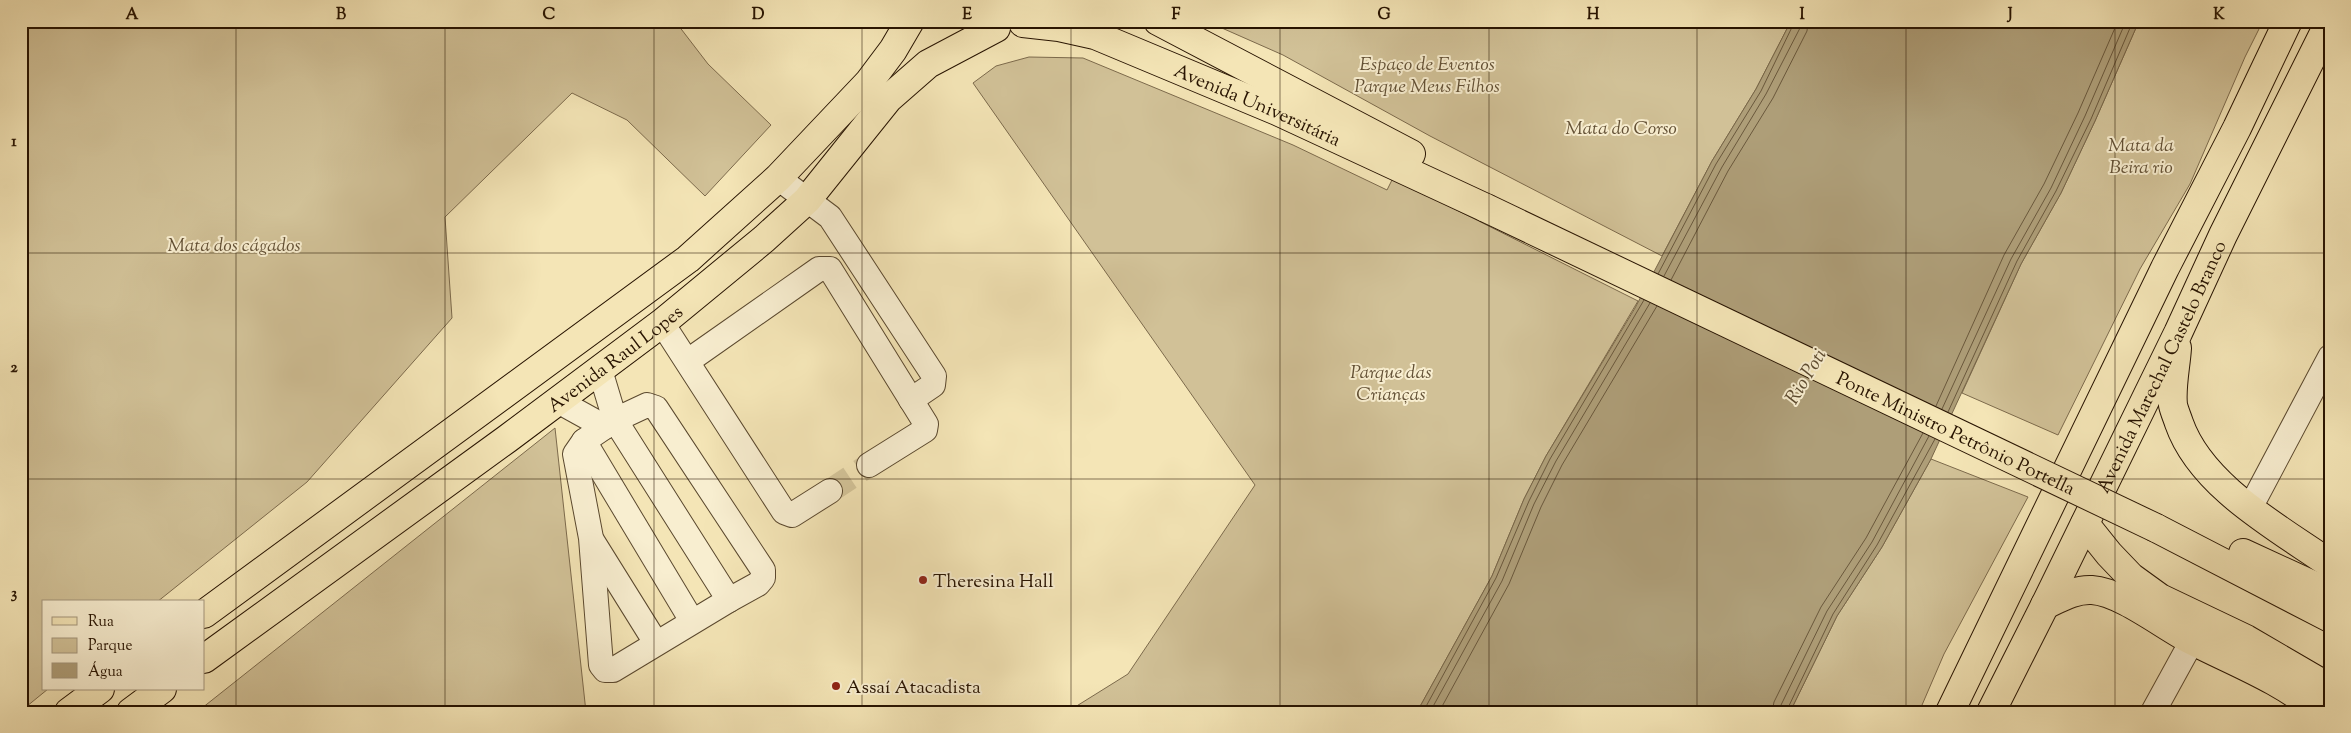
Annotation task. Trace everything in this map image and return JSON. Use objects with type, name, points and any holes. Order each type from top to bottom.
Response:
[{"type":"main road","points":[[841,110],[882,44],[891,21]]},
{"type":"main road","name":"Avenida Raul Lopes","points":[[205,613],[688,259],[778,178],[869,82],[893,50],[910,21]]},
{"type":"main road","name":"Avenida Universitária","points":[[1158,21],[1489,203]]},
{"type":"main road","points":[[1178,21],[1194,33],[1202,44]]},
{"type":"main road","name":"Avenida Marechal Castelo Branco","points":[[1950,712],[2165,268],[2237,128],[2288,21]]},
{"type":"main road","name":"Avenida Marechal Castelo Branco","points":[[1990,712],[2046,605],[2178,333],[2223,235],[2330,21]]},
{"type":"main road","name":"Avenida Universitária","points":[[984,24],[1025,22],[1059,26],[1095,35],[1489,203]]},
{"type":"main road","name":"Avenida Raul Lopes","points":[[205,658],[662,323],[764,239],[807,200],[888,99],[928,64],[984,24]]},
{"type":"main road","points":[[2237,128],[2271,140]]},
{"type":"main road","name":"Ponte Ministro Petrônio Portella","points":[[1489,203],[2158,521]]},
{"type":"main road","points":[[2178,333],[2173,405],[2183,433],[2196,456],[2217,480],[2250,508],[2330,564]]},
{"type":"main road","points":[[411,463],[404,482],[408,494],[417,504]]},
{"type":"main road","points":[[2158,521],[2330,593]]},
{"type":"main road","points":[[2158,521],[2330,618]]},
{"type":"main road","points":[[2085,524],[2109,554],[2131,577],[2160,598],[2246,639],[2330,688]]},
{"type":"main road","points":[[2046,605],[2074,591],[2091,590],[2110,593],[2192,641],[2252,669],[2307,701],[2319,712]]},
{"type":"main road","points":[[1975,662],[2007,679]]},
{"type":"main road","points":[[69,712],[99,690]]},
{"type":"main road","points":[[131,712],[161,690]]},
{"type":"street","points":[[778,178],[830,217],[934,376],[933,385],[912,400]]},
{"type":"street","points":[[688,361],[819,269],[830,269],[835,274],[926,424],[925,430],[870,465]]},
{"type":"street","points":[[662,323],[784,512],[792,515],[830,491]]},
{"type":"street","points":[[2250,508],[2330,356]]},
{"type":"street","points":[[600,370],[610,424],[729,600]]},
{"type":"street","points":[[558,401],[610,424]]},
{"type":"street","points":[[646,405],[656,408],[763,570],[763,578],[758,584],[692,621],[613,670],[605,670],[601,665],[591,538],[575,454],[584,441],[610,424],[646,405]]},
{"type":"street","points":[[584,441],[692,621]]},
{"type":"street","points":[[591,538],[656,643]]},
{"type":"street","points":[[2153,712],[2192,641]]},
{"type":"green space","name":"Mata dos cágados","points":[[21,21],[675,21],[708,64],[771,125],[705,196],[627,120],[572,93],[445,217],[452,318],[307,482],[160,600],[42,600],[42,690],[47,690],[21,711]]},
{"type":"green space","name":"Mata do Corso","points":[[1206,21],[1791,21],[1756,89],[1712,161],[1662,256],[1430,136],[1283,55]]},
{"type":"green space","name":"Mata da Beira rio","points":[[2139,21],[2263,21],[2245,57],[2190,184],[2140,269],[2058,435],[1962,393],[2021,264],[2061,193]]},
{"type":"green space","name":"Parque das Crianças","points":[[1029,57],[1083,58],[1293,145],[1387,190],[1393,178],[1638,301],[1546,456],[1524,499],[1492,576],[1417,712],[1067,712],[1128,674],[1255,485],[973,83],[996,66]]},
{"type":"green space","points":[[555,428],[586,712],[197,712]]},
{"type":"green space","points":[[1931,459],[2028,497],[1944,654],[1919,712],[1790,712],[1837,616],[1882,547]]},
{"type":"water","name":"Rio Poti","points":[[1791,21],[2139,21],[2061,193],[2021,264],[1931,459],[1882,547],[1837,616],[1790,712],[1417,712],[1492,576],[1524,499],[1546,456],[1635,308],[1712,161],[1756,89]]},
{"type":"tunnel","points":[[830,491],[869,465]]},
{"type":"place","name":"Theresina Hall","points":[[923,580]]},
{"type":"place","name":"Assaí Atacadista","points":[[836,686]]},
{"type":"park label","name":"Espaço de Eventos Parque Meus Filhos","points":[[1427,74]]}]
